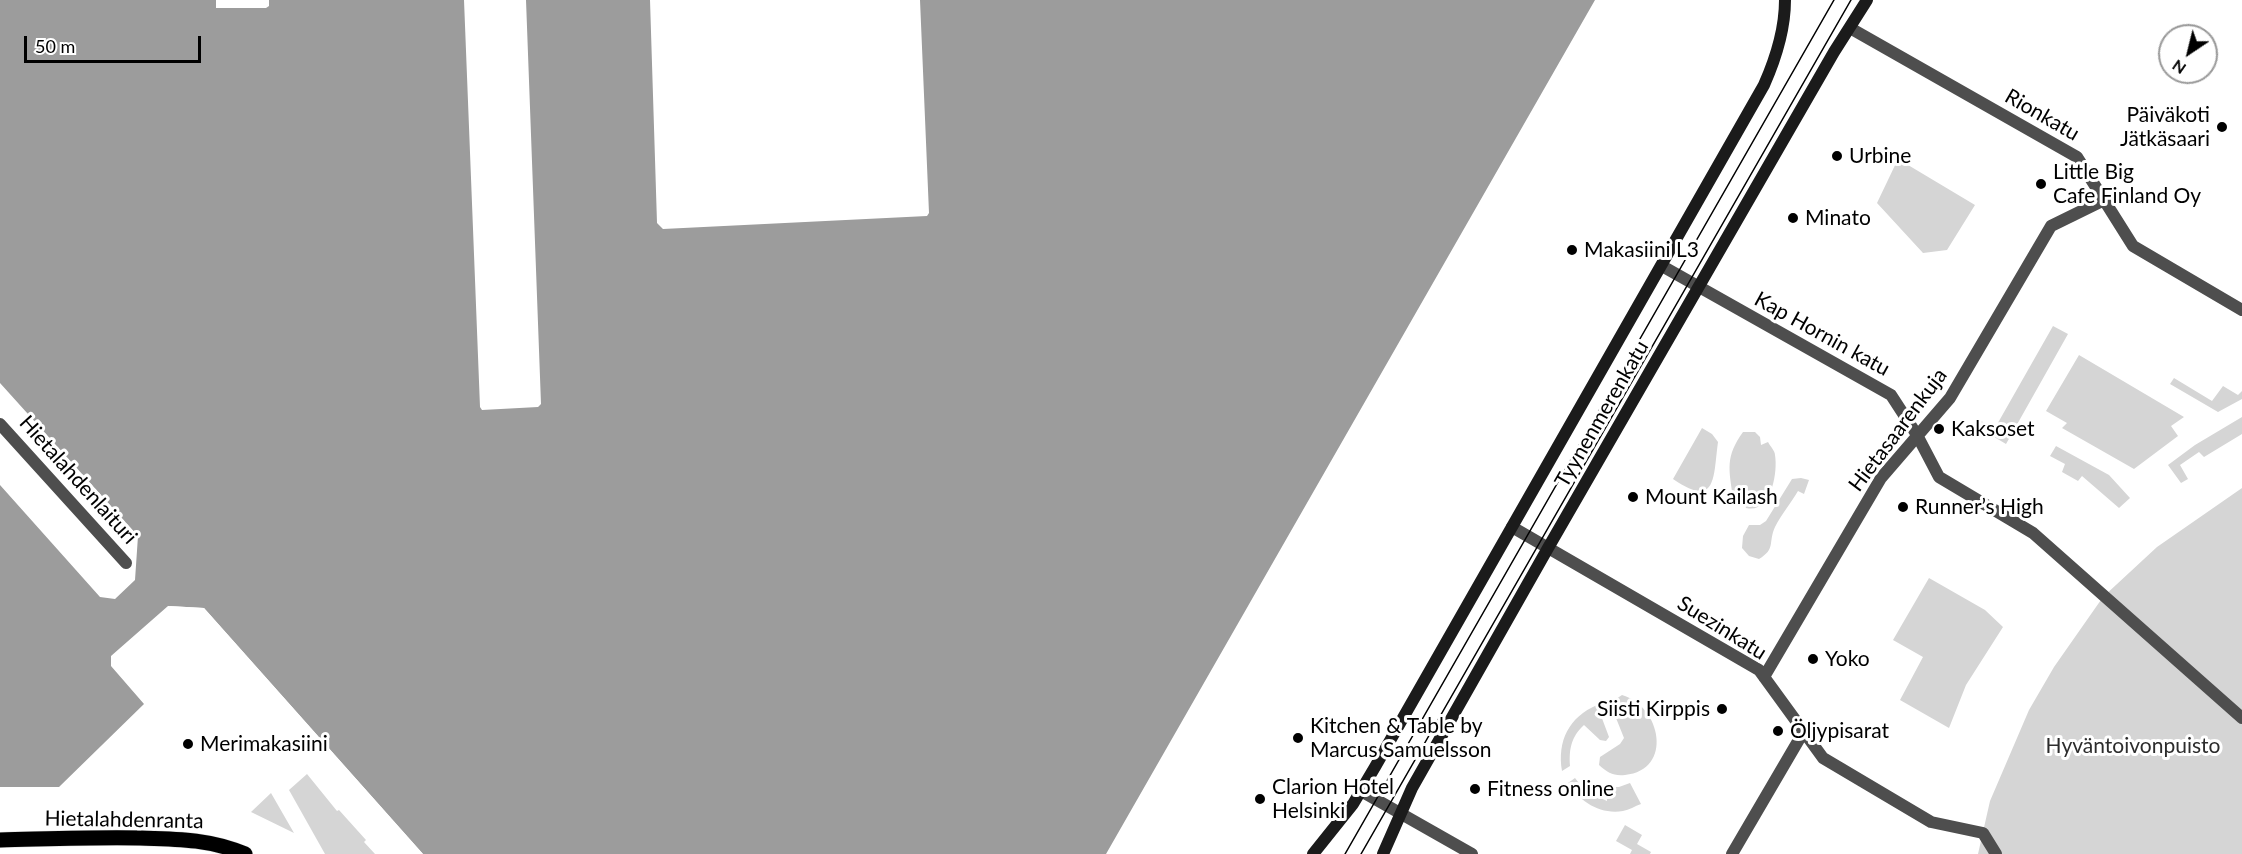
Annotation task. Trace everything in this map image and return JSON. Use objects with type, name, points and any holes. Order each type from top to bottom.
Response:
[{"type":"main road","name":"Tyynenmerenkatu","points":[[1313,854],[1361,791],[1764,85],[1775,59],[1785,11],[1785,0]]},
{"type":"main road","name":"Tyynenmerenkatu","points":[[1383,854],[1412,788],[1548,548],[1834,52],[1867,0]]},
{"type":"main road","name":"Hietalahdenranta","points":[[0,840],[108,838],[195,840],[224,845],[245,854]]},
{"type":"street","name":"Rionkatu","points":[[1850,28],[2077,158],[2133,246],[2242,310]]},
{"type":"street","name":"Hietasaarenkuja","points":[[1764,678],[1881,478],[1950,398],[2051,226],[2104,200]]},
{"type":"street","name":"Kap Hornin katu","points":[[1662,266],[1891,395],[1917,435],[1939,477],[2033,533],[2242,718]]},
{"type":"street","name":"Hietalahdenlaituri","points":[[0,424],[126,563]]},
{"type":"street","name":"Suezinkatu","points":[[1512,527],[1759,670],[1823,758],[1931,822],[1983,833],[1996,854]]},
{"type":"street","points":[[1732,854],[1804,731]]},
{"type":"street","points":[[1361,791],[1472,854]]},
{"type":"green space","points":[[1898,159],[1975,205],[1947,250],[1923,253],[1877,203]]},
{"type":"green space","points":[[2053,326],[2068,334],[2006,444],[1974,425],[1977,419],[1995,428]]},
{"type":"green space","points":[[2079,355],[2184,417],[2171,426],[2178,436],[2134,469],[2062,428],[2067,423],[2046,411]]},
{"type":"green space","points":[[2174,378],[2212,401],[2223,386],[2238,395],[2242,391],[2242,399],[2218,412],[2170,384]]},
{"type":"green space","points":[[2242,417],[2242,434],[2204,457],[2199,452],[2180,465],[2188,479],[2181,483],[2168,465],[2195,445]]},
{"type":"green space","points":[[1702,428],[1712,434],[1718,442],[1710,485],[1705,490],[1698,491],[1687,488],[1673,479]]},
{"type":"green space","points":[[1743,432],[1755,432],[1760,437],[1761,445],[1768,442],[1775,453],[1776,463],[1771,490],[1762,505],[1755,508],[1746,508],[1741,491],[1733,498],[1730,479],[1731,456]]},
{"type":"green space","points":[[2056,446],[2109,475],[2130,498],[2119,508],[2082,476],[2078,481],[2062,472],[2065,464],[2050,456]]},
{"type":"green space","points":[[1792,479],[1809,480],[1804,494],[1798,491],[1780,518],[1773,532],[1768,552],[1759,559],[1749,556],[1742,548],[1743,536],[1749,525],[1760,525],[1766,521]]},
{"type":"green space","name":"Hyväntoivonpuisto","points":[[2242,488],[2242,854],[1978,854],[1990,801],[2029,710],[2054,667],[2103,597],[2157,547]]},
{"type":"green space","points":[[1929,578],[1985,610],[2003,627],[1966,685],[1949,728],[1900,700],[1923,657],[1893,640]]},
{"type":"green space","points":[[1622,695],[1635,701],[1646,711],[1653,724],[1656,750],[1651,762],[1641,771],[1617,775],[1599,765],[1600,757],[1620,744],[1624,738],[1612,708],[1616,699]]},
{"type":"green space","points":[[1597,705],[1609,737],[1606,741],[1600,740],[1584,725],[1576,734],[1572,744],[1570,766],[1562,771],[1561,750],[1567,731],[1579,716]]},
{"type":"green space","points":[[307,774],[337,811],[339,810],[366,840],[364,842],[375,854],[325,854],[289,790]]},
{"type":"green space","points":[[1575,778],[1585,791],[1607,801],[1608,787],[1619,787],[1630,783],[1641,804],[1623,811],[1598,809],[1584,801],[1573,790],[1568,783]]},
{"type":"green space","points":[[271,793],[294,833],[251,812]]},
{"type":"green space","points":[[1625,825],[1642,835],[1637,844],[1651,852],[1650,854],[1630,854],[1632,850],[1616,841]]},
{"type":"shaded area","points":[[0,0],[216,0],[216,8],[266,8],[269,6],[269,0],[464,0],[480,407],[482,410],[538,407],[541,404],[526,0],[650,0],[657,223],[663,229],[927,216],[929,213],[920,0],[1595,0],[1106,854],[423,854],[204,608],[168,606],[111,656],[111,666],[144,704],[59,787],[0,787],[0,485],[100,597],[115,599],[135,580],[138,536],[0,383]]},
{"type":"pier","points":[[169,606],[204,608],[423,854],[419,854],[203,611],[172,609]]},
{"type":"tram line","points":[[1345,854],[1834,0]]},
{"type":"tram line","points":[[1361,854],[1851,0]]},
{"type":"place","name":"Päiväkoti Jätkäsaari","points":[[2222,127]]},
{"type":"place","name":"Urbine","points":[[1837,156]]},
{"type":"place","name":"Little Big Cafe Finland Oy","points":[[2041,184]]},
{"type":"place","name":"Minato","points":[[1793,218]]},
{"type":"place","name":"Makasiini L3","points":[[1572,250]]},
{"type":"place","name":"Kaksoset","points":[[1939,429]]},
{"type":"place","name":"Mount Kailash","points":[[1633,497]]},
{"type":"place","name":"Runner’s High","points":[[1903,507]]},
{"type":"place","name":"Yoko","points":[[1813,659]]},
{"type":"place","name":"Siisti Kirppis","points":[[1722,709]]},
{"type":"place","name":"Öljypisarat","points":[[1778,731]]},
{"type":"place","name":"Kitchen & Table by Marcus Samuelsson","points":[[1298,738]]},
{"type":"place","name":"Merimakasiini","points":[[188,744]]},
{"type":"place","name":"Fitness online","points":[[1475,789]]},
{"type":"place","name":"Clarion Hotel Helsinki","points":[[1260,799]]}]
